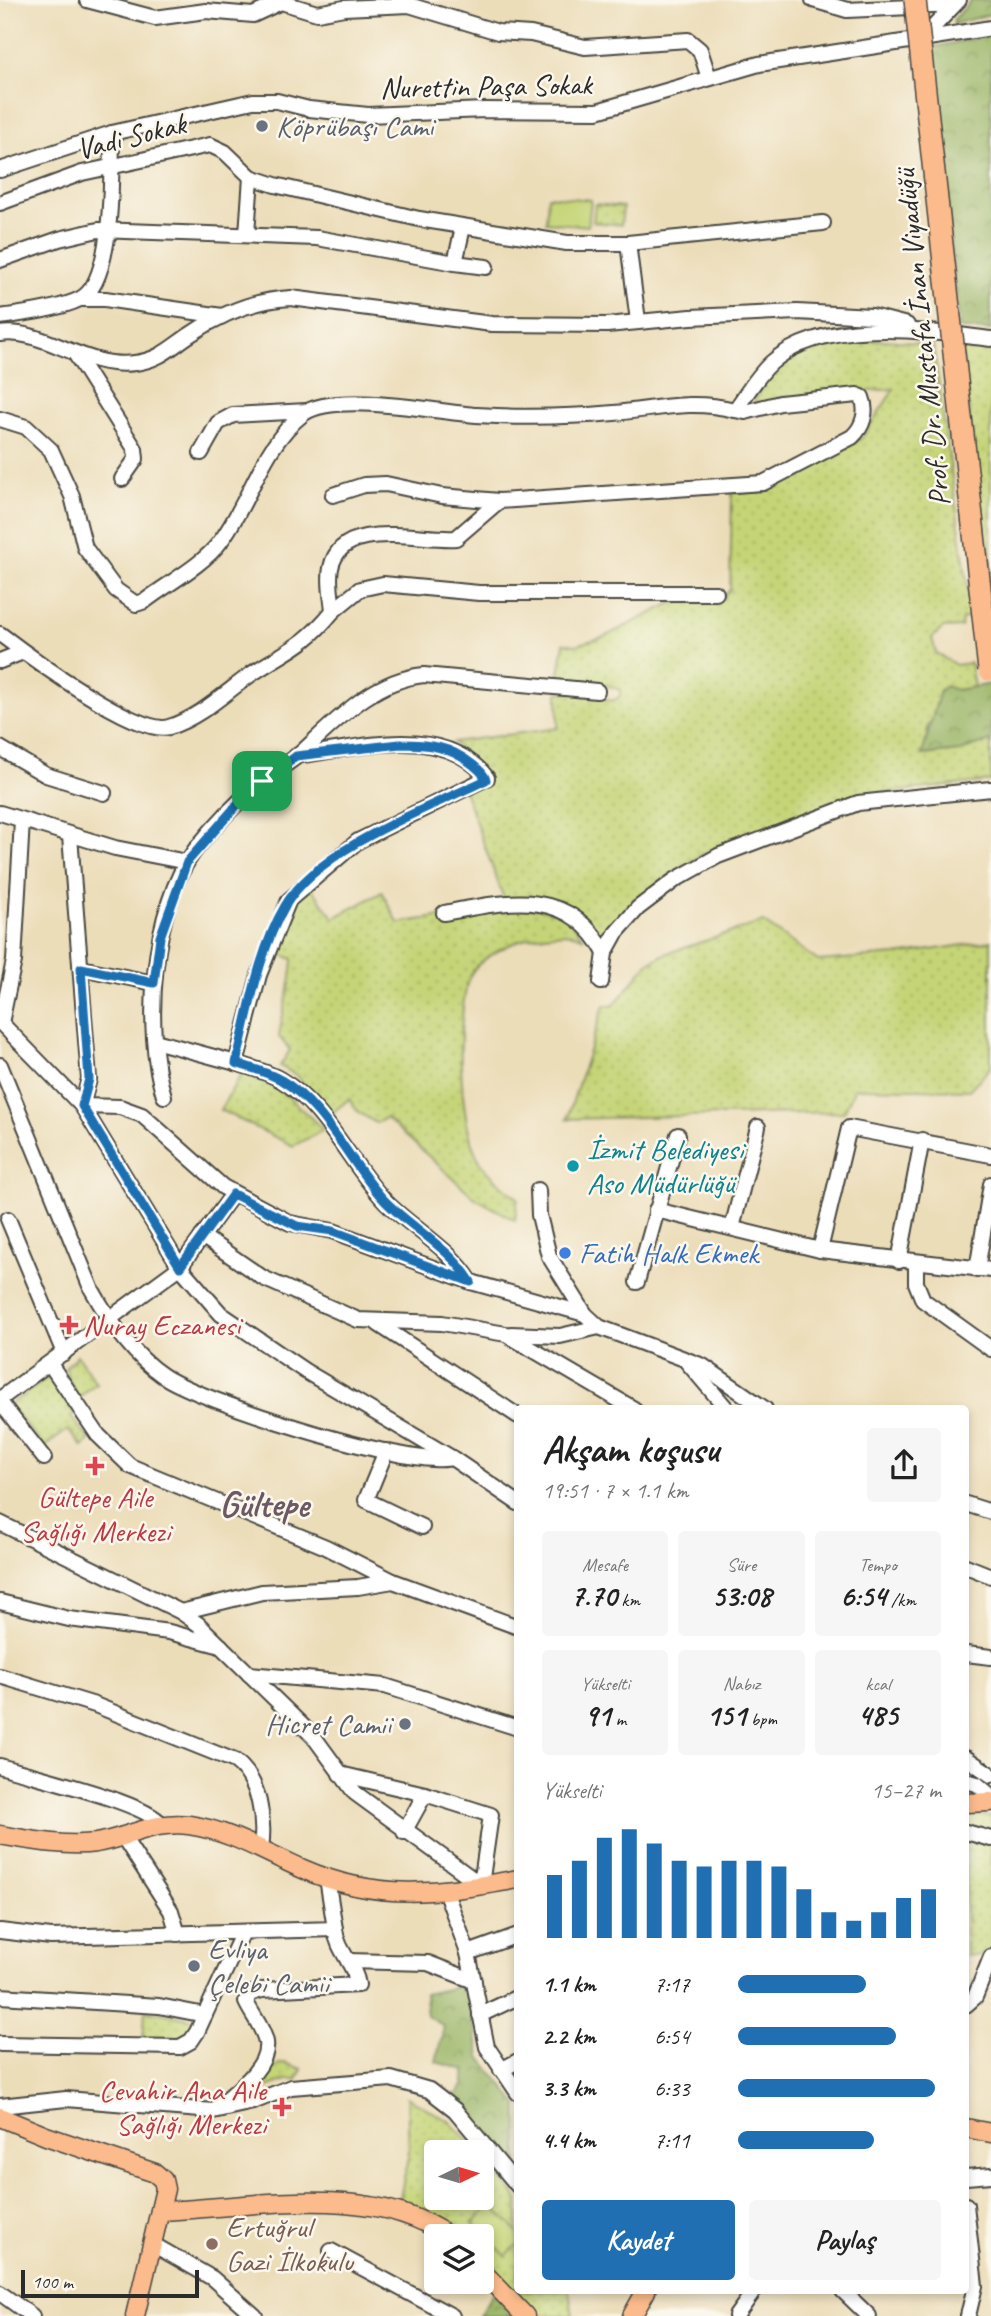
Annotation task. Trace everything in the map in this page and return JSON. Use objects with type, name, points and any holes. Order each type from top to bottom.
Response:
[{"type":"highway","name":"Prof. Dr. Mustafa İnan Viyadüğü","points":[[915,0],[989,670]]},
{"type":"main road","points":[[969,1802],[991,1802]]},
{"type":"main road","points":[[0,1835],[41,1841],[94,1843],[161,1824],[192,1825],[261,1848],[327,1878],[377,1891],[445,1890],[514,1880]]},
{"type":"main road","points":[[0,2117],[46,2136],[155,2173],[163,2180],[164,2189],[154,2245],[138,2293],[135,2316]]},
{"type":"main road","points":[[969,2129],[991,2133]]},
{"type":"main road","points":[[160,2211],[343,2203],[413,2217],[426,2224]]},
{"type":"main road","points":[[494,2283],[526,2316]]},
{"type":"main road","points":[[632,2316],[644,2294]]},
{"type":"street","points":[[87,0],[155,18],[206,11],[253,15],[281,2],[317,13],[344,8],[409,5],[498,32],[531,34],[571,45],[688,40],[700,50],[709,78]]},
{"type":"street","points":[[813,0],[847,10],[957,2]]},
{"type":"street","points":[[922,39],[957,2]]},
{"type":"street","name":"Nurettin Paşa Sokak","points":[[0,170],[112,133],[264,100],[368,115],[484,110],[597,111],[787,58],[991,28]]},
{"type":"street","points":[[81,299],[97,276],[108,230],[112,133]]},
{"type":"street","name":"Vadi Sokak","points":[[0,203],[82,173],[210,145],[225,152],[251,177]]},
{"type":"street","points":[[247,234],[251,177],[302,192],[463,227],[567,243],[628,243],[823,222]]},
{"type":"street","points":[[456,263],[463,227]]},
{"type":"street","points":[[0,260],[75,234],[108,230],[247,234],[337,241],[486,267]]},
{"type":"street","points":[[628,243],[638,321]]},
{"type":"street","points":[[0,334],[13,333],[49,342],[76,355],[119,364],[154,360],[222,316],[262,301],[291,298],[492,324],[592,326],[797,312],[872,316],[922,330],[991,339]]},
{"type":"street","points":[[0,317],[81,299],[104,299],[222,316]]},
{"type":"street","points":[[735,410],[771,363],[798,347],[845,333],[922,330]]},
{"type":"street","points":[[76,355],[135,449],[135,460],[122,479]]},
{"type":"street","points":[[201,453],[218,423],[233,415],[307,411],[357,404],[520,416],[618,413],[684,403],[710,404],[745,412],[780,403],[857,395],[862,397],[865,408],[862,425],[852,437],[769,482],[499,501],[442,496],[386,484],[364,485],[333,495]]},
{"type":"street","points":[[0,419],[26,427],[51,450],[72,496],[85,548],[116,590],[136,604],[145,601],[219,544],[264,461],[281,437],[307,411]]},
{"type":"street","points":[[333,611],[330,571],[336,556],[350,543],[382,535],[456,538],[499,501]]},
{"type":"street","points":[[0,635],[122,716],[144,727],[162,729],[182,722],[258,670],[293,651],[317,631],[333,611],[360,589],[383,584],[479,593],[716,593]]},
{"type":"street","points":[[0,661],[23,652]]},
{"type":"street","points":[[164,1096],[158,1075],[155,1041],[154,983],[160,937],[187,862],[236,805],[348,710],[385,686],[410,676],[441,676],[597,691]]},
{"type":"street","points":[[236,1063],[259,975],[289,900],[310,878],[358,841],[487,778],[461,755],[436,745],[400,744],[296,756]]},
{"type":"street","points":[[0,748],[46,775],[104,793]]},
{"type":"street","points":[[601,982],[605,953],[616,933],[638,908],[675,880],[718,856],[858,803],[991,789]]},
{"type":"street","points":[[0,813],[70,836],[136,853],[187,862]]},
{"type":"street","points":[[22,821],[14,961],[1,1022],[82,1106],[180,1267],[208,1302],[238,1328],[452,1458],[514,1500]]},
{"type":"street","points":[[70,836],[89,1079],[82,1106]]},
{"type":"street","points":[[444,913],[513,903],[553,906],[581,920],[605,953]]},
{"type":"street","points":[[81,968],[154,983]]},
{"type":"street","points":[[155,1041],[279,1078],[295,1090],[330,1129],[386,1202],[445,1250],[471,1282]]},
{"type":"street","points":[[0,1065],[81,1265],[110,1318],[151,1367],[203,1397],[386,1451],[431,1460],[452,1458]]},
{"type":"street","points":[[82,1106],[120,1107],[142,1115],[233,1194],[297,1226],[333,1231],[471,1282],[584,1314]]},
{"type":"street","points":[[732,1228],[758,1127]]},
{"type":"street","points":[[820,1250],[849,1128],[991,1155]]},
{"type":"street","points":[[637,1282],[678,1135]]},
{"type":"street","points":[[899,1261],[922,1140]]},
{"type":"street","points":[[656,1210],[820,1250],[915,1264],[984,1270],[991,1184]]},
{"type":"street","points":[[538,1190],[539,1215],[549,1256],[584,1314],[599,1327],[703,1366],[759,1405]]},
{"type":"street","points":[[44,1458],[0,1400],[180,1267],[233,1194]]},
{"type":"street","points":[[8,1220],[64,1353]]},
{"type":"street","points":[[202,1236],[263,1278],[326,1307],[377,1323],[514,1413]]},
{"type":"street","points":[[915,1264],[916,1283],[923,1300],[991,1349]]},
{"type":"street","points":[[377,1323],[442,1323],[506,1334],[560,1336],[599,1327]]},
{"type":"street","points":[[506,1334],[627,1405]]},
{"type":"street","points":[[683,1358],[724,1405]]},
{"type":"street","points":[[50,1364],[98,1435],[130,1466],[326,1547],[393,1581],[514,1626]]},
{"type":"street","points":[[386,1451],[366,1500],[422,1527]]},
{"type":"street","points":[[969,1505],[991,1512]]},
{"type":"street","points":[[0,1523],[181,1612],[221,1646],[323,1747],[340,1773],[355,1794],[404,1832],[481,1885],[491,1815],[425,1794],[340,1773]]},
{"type":"street","points":[[969,1567],[991,1576]]},
{"type":"street","points":[[181,1612],[262,1592],[358,1587],[393,1581]]},
{"type":"street","points":[[0,1602],[69,1619],[169,1632],[221,1646]]},
{"type":"street","points":[[969,1654],[991,1657]]},
{"type":"street","points":[[249,1674],[385,1686],[514,1727]]},
{"type":"street","points":[[0,1676],[95,1705],[235,1761],[245,1770],[258,1801],[264,1825],[261,1848]]},
{"type":"street","points":[[969,1760],[991,1775]]},
{"type":"street","points":[[0,1766],[125,1803],[151,1814],[161,1824]]},
{"type":"street","points":[[969,1782],[978,1784],[991,1796]]},
{"type":"street","points":[[404,1832],[425,1794]]},
{"type":"street","points":[[969,1833],[991,1839]]},
{"type":"street","points":[[122,1835],[171,1911],[178,1934]]},
{"type":"street","points":[[213,2111],[263,2059],[265,2041],[246,2002],[249,1994],[262,1990],[358,1985],[348,1961],[337,1945],[327,1878]]},
{"type":"street","points":[[445,1890],[468,1953],[487,2047],[514,2088]]},
{"type":"street","points":[[0,1931],[41,1937],[242,1934],[335,1929]]},
{"type":"street","points":[[0,2044],[180,2048],[191,2041],[242,1934]]},
{"type":"street","points":[[468,1953],[514,1936]]},
{"type":"street","points":[[969,2002],[975,1997],[991,1956]]},
{"type":"street","points":[[348,1961],[428,1964],[474,1981]]},
{"type":"street","points":[[0,1996],[159,2006],[205,2015]]},
{"type":"street","points":[[480,2015],[514,1999]]},
{"type":"street","points":[[501,2070],[514,2064]]},
{"type":"street","points":[[0,2106],[66,2099],[213,2111],[305,2084],[364,2079],[406,2083],[429,2090],[455,2110],[514,2181]]},
{"type":"street","points":[[969,2177],[991,2175]]},
{"type":"street","points":[[154,2245],[212,2278],[255,2316]]},
{"type":"street","points":[[331,2251],[452,2316]]},
{"type":"street","points":[[968,2316],[971,2286],[969,2254]]},
{"type":"street","points":[[971,2286],[991,2286]]},
{"type":"street","points":[[0,2293],[32,2316]]},
{"type":"street","points":[[736,2316],[752,2294]]},
{"type":"street","points":[[846,2294],[869,2316]]},
{"type":"green space","points":[[972,0],[991,0],[991,14],[954,24],[953,20]]},
{"type":"green space","points":[[991,35],[991,330],[960,329],[929,48]]},
{"type":"green space","points":[[548,196],[591,200],[588,226],[546,222]]},
{"type":"green space","points":[[595,204],[623,207],[621,225],[593,222]]},
{"type":"green space","points":[[888,340],[933,345],[972,617],[962,619],[961,627],[943,628],[932,638],[936,653],[956,665],[970,663],[974,687],[957,690],[927,727],[928,742],[922,755],[960,751],[991,741],[991,781],[875,794],[832,804],[701,855],[655,885],[603,935],[579,913],[560,902],[504,899],[464,790],[483,773],[453,742],[558,728],[558,692],[585,693],[613,701],[620,696],[620,690],[599,682],[558,680],[564,643],[575,645],[604,637],[674,602],[723,598],[730,589],[732,492],[766,491],[862,438],[894,389],[782,398],[753,404],[765,383],[778,368],[808,349],[826,344]]},
{"type":"green space","points":[[961,345],[991,349],[991,591]]},
{"type":"green space","points":[[991,684],[991,741],[960,751],[922,755],[940,690],[946,686],[957,690]]},
{"type":"green space","points":[[310,886],[334,918],[382,892],[398,923],[496,909],[535,908],[561,915],[584,938],[567,933],[555,934],[537,936],[510,945],[474,969],[465,993],[461,1067],[466,1118],[477,1156],[495,1179],[518,1198],[515,1220],[475,1198],[386,1118],[376,1123],[358,1112],[349,1099],[326,1118],[298,1076],[280,1066],[290,1050],[279,1037],[293,959],[272,951],[289,906]]},
{"type":"green space","points":[[763,922],[818,961],[896,955],[991,941],[991,1067],[969,1090],[855,1088],[844,1112],[567,1119],[604,1005],[613,1006],[648,963],[665,954]]},
{"type":"green space","points":[[243,1071],[282,1091],[324,1130],[293,1146],[220,1110]]},
{"type":"green space","points":[[77,1355],[96,1383],[77,1399],[65,1368]]},
{"type":"green space","points":[[49,1377],[74,1413],[71,1417],[90,1440],[83,1447],[68,1430],[44,1447],[9,1405]]},
{"type":"green space","points":[[969,1815],[991,1816],[991,1950],[976,1956],[969,1955]]},
{"type":"green space","points":[[466,1985],[480,2057],[514,2100],[514,2171],[494,2146],[494,2140],[490,2140],[455,2096],[463,2086],[466,2070],[436,2062],[444,2026],[427,2016],[425,1994]]},
{"type":"green space","points":[[145,2010],[190,2019],[193,2021],[193,2029],[176,2041],[143,2042]]},
{"type":"green space","points":[[285,2063],[302,2069],[297,2080],[287,2080],[241,2096],[269,2067]]},
{"type":"green space","points":[[407,2097],[449,2121],[467,2140],[424,2140],[424,2210],[494,2210],[494,2170],[514,2194],[514,2294],[494,2273],[494,2224],[447,2224],[437,2216],[400,2199],[409,2152]]},
{"type":"green space","points":[[494,2208],[514,2228],[514,2248],[506,2256],[494,2244],[494,2224],[474,2224],[486,2210]]},
{"type":"green space","points":[[495,2289],[520,2316],[479,2316]]},
{"type":"green space","points":[[514,2294],[569,2294],[573,2316],[535,2316]]},
{"type":"place","name":"Köprübaşı Cami","points":[[262,126]]},
{"type":"place","name":"İzmit Belediyesi Aso Müdürlüğü","points":[[573,1166]]},
{"type":"place","name":"Fatih Halk Ekmek","points":[[565,1253]]},
{"type":"place","name":"Nuray Eczanesi","points":[[69,1325]]},
{"type":"place","name":"Gültepe Aile Sağlığı Merkezi","points":[[95,1466]]},
{"type":"place","name":"Hicret Camii","points":[[405,1724]]},
{"type":"place","name":"Evliya Çelebi Camii","points":[[194,1966]]},
{"type":"place","name":"Cevahir Ana Aile Sağlığı Merkezi","points":[[282,2107]]},
{"type":"place","name":"Ertuğrul Gazi İlkokulu","points":[[212,2244]]},
{"type":"district","name":"Gültepe","points":[[264,1503]]},
{"type":"route","points":[[400,744],[436,745],[453,750],[487,778],[358,841],[310,878],[289,900],[268,947],[236,1063],[279,1078],[295,1090],[330,1129],[386,1202],[445,1250],[471,1282],[333,1231],[297,1226],[233,1194],[180,1267],[82,1106],[89,1079],[81,968],[154,983],[160,937],[187,862],[221,820],[262,781],[296,756],[400,744]]}]
